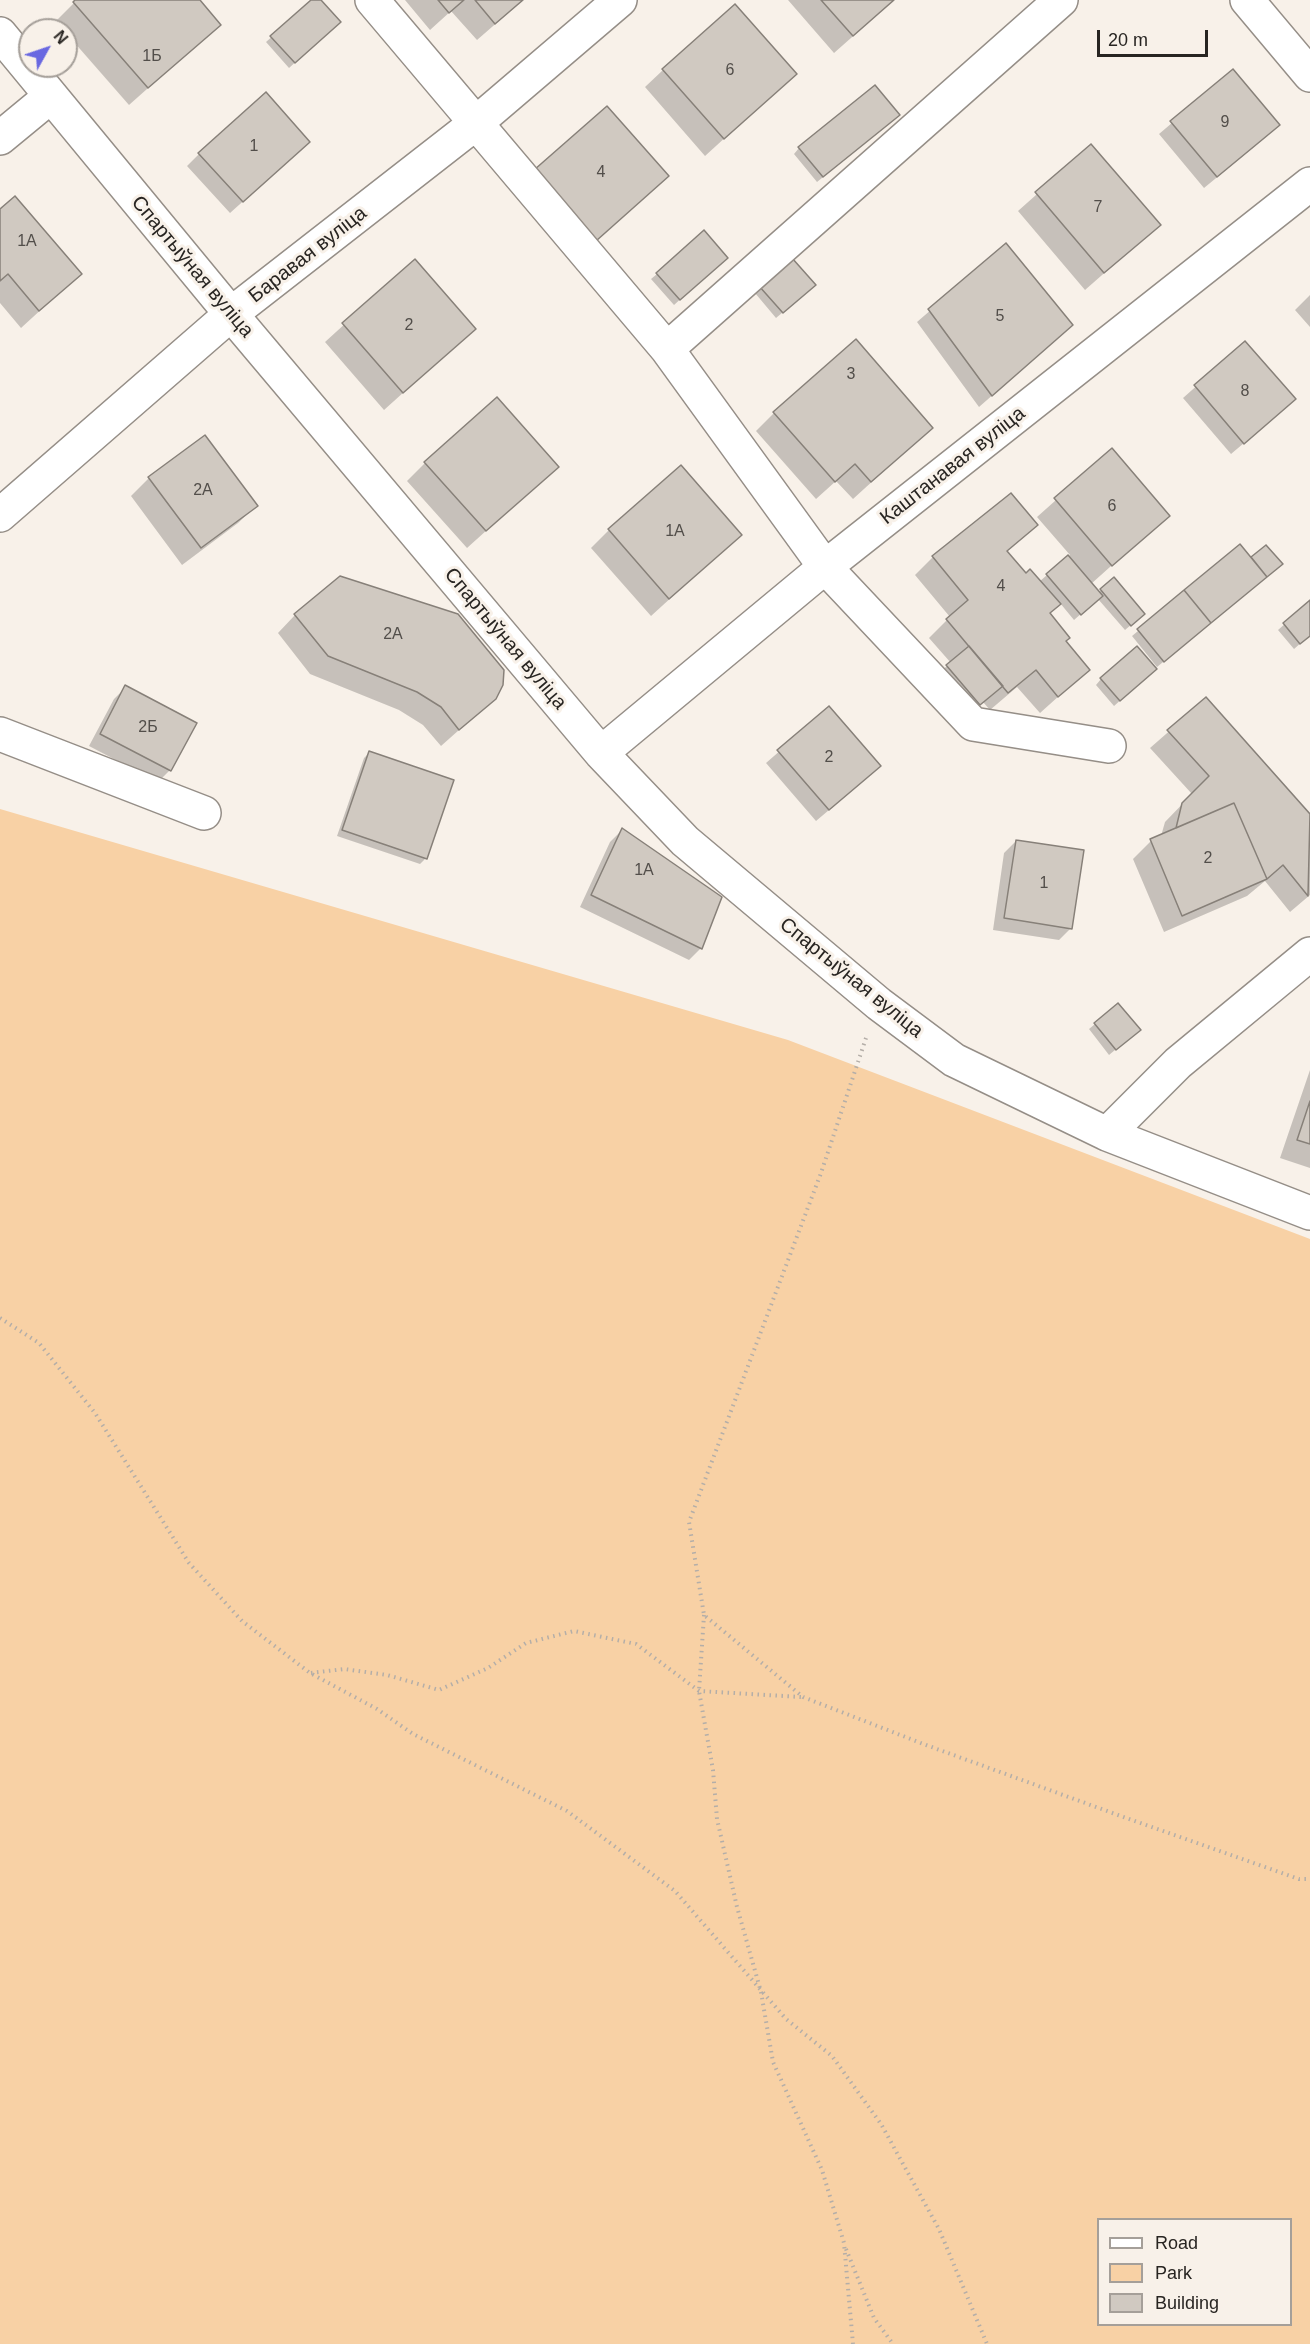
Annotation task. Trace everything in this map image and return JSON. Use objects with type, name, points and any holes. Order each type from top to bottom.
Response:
[{"type":"street","points":[[372,0],[667,350],[825,567],[973,724],[1109,746]]},
{"type":"street","name":"Баравая вуліца","points":[[0,515],[231,315],[476,123],[620,0]]},
{"type":"street","points":[[667,350],[1060,0]]},
{"type":"street","points":[[1247,0],[1310,75]]},
{"type":"street","name":"Спартыўная вуліца","points":[[0,34],[231,315],[601,753],[685,841],[879,1004],[954,1060],[1107,1134],[1310,1213]]},
{"type":"street","points":[[0,138],[51,96]]},
{"type":"street","name":"Каштанавая вуліца","points":[[601,753],[825,567],[1310,184]]},
{"type":"street","points":[[0,734],[204,813]]},
{"type":"street","points":[[1107,1134],[1178,1063],[1310,954]]},
{"type":"path","points":[[879,1004],[850,1081],[821,1173],[689,1522],[704,1615],[699,1691],[713,1770],[717,1820],[737,1907],[761,1992],[773,2062],[822,2170],[844,2243],[874,2318],[892,2344]]},
{"type":"path","points":[[0,1318],[39,1343],[95,1413],[189,1563],[242,1621],[310,1673],[377,1709],[412,1734],[507,1779],[567,1811],[675,1891],[786,2019],[832,2056],[880,2124],[939,2229],[987,2344]]},
{"type":"path","points":[[704,1615],[803,1697]]},
{"type":"path","points":[[310,1673],[344,1669],[387,1675],[440,1690],[488,1668],[526,1643],[574,1631],[636,1644],[699,1691],[803,1697],[1095,1807],[1299,1880],[1310,1879]]},
{"type":"path","points":[[844,2243],[853,2344]]},
{"type":"green space","points":[[0,809],[788,1040],[1310,1239],[1310,2344],[0,2344]]},
{"type":"building","points":[[75,0],[200,0],[221,25],[148,88],[73,2]]},
{"type":"building","points":[[311,0],[321,0],[341,22],[295,63],[270,36]]},
{"type":"building","points":[[438,0],[464,0],[449,13]]},
{"type":"building","points":[[475,0],[523,0],[495,24]]},
{"type":"building","points":[[821,0],[894,0],[853,36]]},
{"type":"building","points":[[735,4],[797,74],[724,139],[662,69]]},
{"type":"building","points":[[1233,69],[1280,125],[1217,177],[1170,121]]},
{"type":"building","points":[[875,85],[900,115],[823,177],[798,147]]},
{"type":"building","points":[[266,92],[310,142],[243,202],[198,153]]},
{"type":"building","points":[[607,106],[669,176],[596,241],[534,170]]},
{"type":"building","points":[[1091,144],[1161,225],[1104,273],[1035,192]]},
{"type":"building","points":[[15,196],[82,274],[39,311],[8,274],[0,281],[0,209]]},
{"type":"building","points":[[704,230],[728,258],[680,300],[656,273]]},
{"type":"building","points":[[1006,243],[1073,325],[992,396],[928,309]]},
{"type":"building","points":[[792,258],[816,285],[783,313],[759,286]]},
{"type":"building","points":[[415,259],[476,329],[403,393],[342,323]]},
{"type":"building","points":[[856,339],[933,428],[871,482],[855,464],[835,482],[773,412]]},
{"type":"building","points":[[1245,341],[1296,399],[1244,444],[1194,385]]},
{"type":"building","points":[[497,397],[559,467],[486,531],[424,462]]},
{"type":"building","points":[[205,435],[258,506],[201,548],[148,477]]},
{"type":"building","points":[[1112,448],[1170,516],[1112,566],[1054,498]]},
{"type":"building","points":[[681,465],[742,535],[669,599],[608,529]]},
{"type":"building","points":[[1011,493],[1038,525],[1007,551],[1026,573],[1030,569],[1061,604],[1050,613],[1070,638],[1066,641],[1090,670],[1058,697],[1036,670],[1008,693],[946,619],[968,600],[932,556]]},
{"type":"building","points":[[1240,544],[1267,577],[1211,623],[1184,590]]},
{"type":"building","points":[[1266,545],[1283,564],[1267,577],[1251,557]]},
{"type":"building","points":[[1068,555],[1103,596],[1081,615],[1046,574]]},
{"type":"building","points":[[340,576],[458,614],[504,670],[503,685],[496,699],[459,730],[441,707],[417,692],[328,656],[294,614]]},
{"type":"building","points":[[1114,577],[1145,614],[1131,626],[1100,589]]},
{"type":"building","points":[[1184,590],[1211,623],[1164,662],[1137,629]]},
{"type":"building","points":[[1310,600],[1310,636],[1300,644],[1283,623]]},
{"type":"building","points":[[969,646],[1003,686],[980,705],[946,665]]},
{"type":"building","points":[[1137,646],[1157,669],[1120,701],[1100,678]]},
{"type":"building","points":[[125,685],[197,723],[171,771],[100,734]]},
{"type":"building","points":[[1206,697],[1310,814],[1308,896],[1283,865],[1267,879],[1234,803],[1176,828],[1182,803],[1209,776],[1167,730]]},
{"type":"building","points":[[829,706],[881,766],[829,810],[777,750]]},
{"type":"building","points":[[369,751],[454,780],[427,859],[342,830]]},
{"type":"building","points":[[1234,803],[1267,879],[1182,916],[1150,839]]},
{"type":"building","points":[[622,828],[722,897],[702,949],[591,895]]},
{"type":"building","points":[[1016,840],[1084,850],[1072,929],[1004,918]]},
{"type":"building","points":[[1118,1003],[1141,1030],[1116,1050],[1094,1023]]},
{"type":"building","points":[[1310,1101],[1310,1144],[1297,1140]]}]
